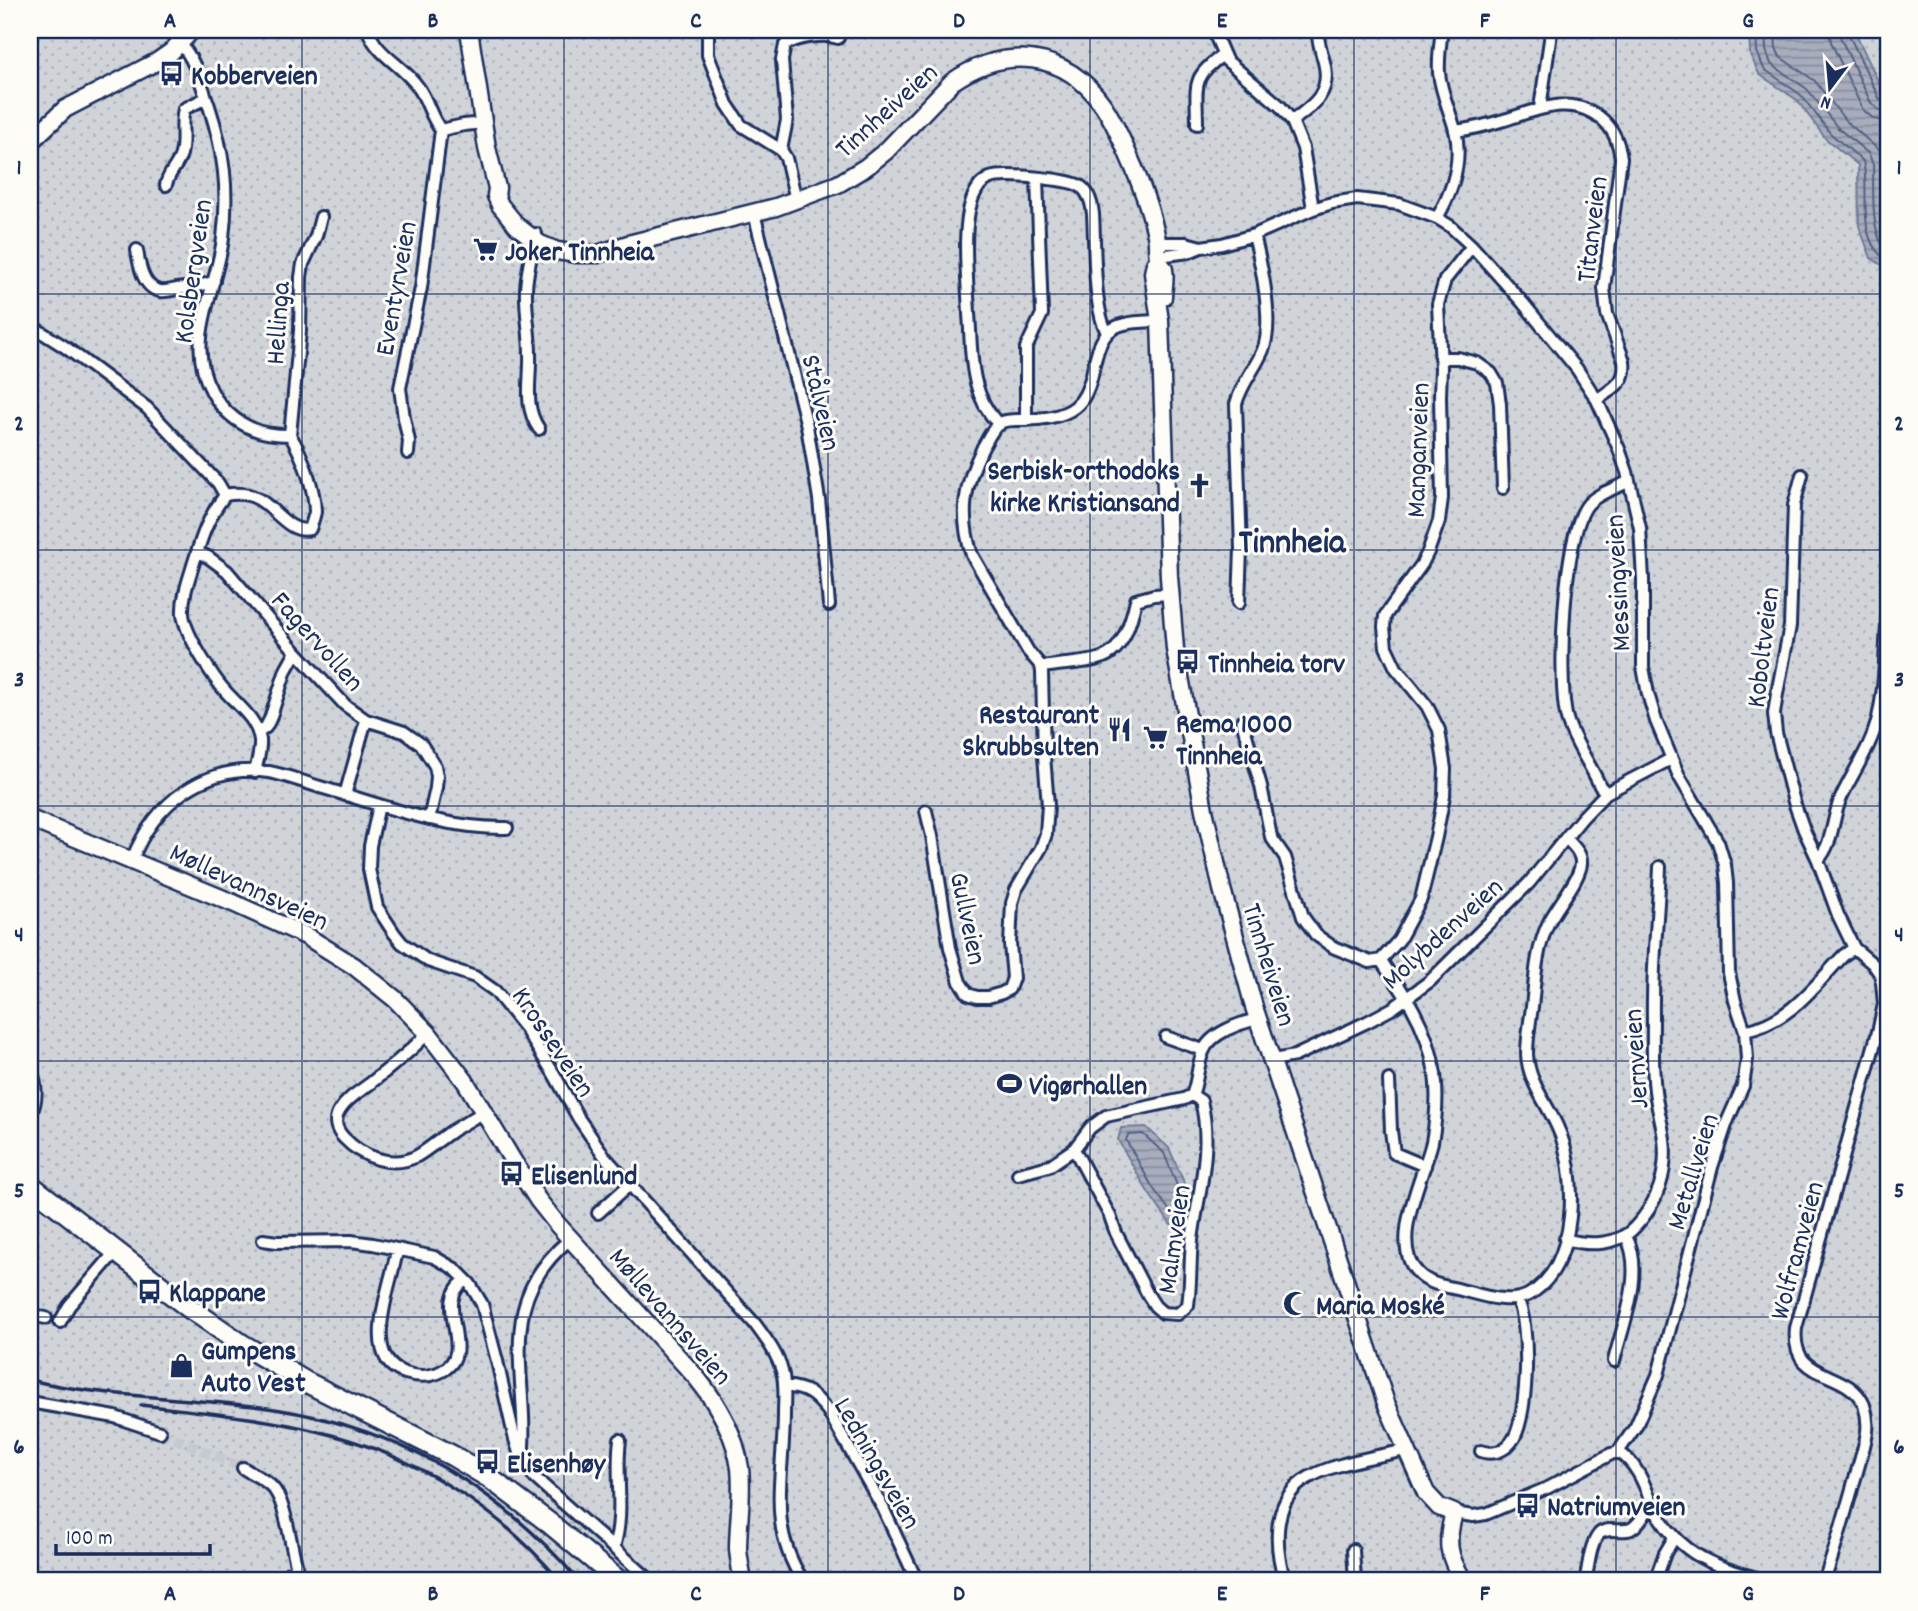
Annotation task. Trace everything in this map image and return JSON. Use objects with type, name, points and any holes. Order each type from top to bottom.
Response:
[{"type":"highway","points":[[30,1185],[188,1307],[268,1361],[453,1456],[488,1477],[619,1581]]},
{"type":"highway","points":[[525,1506],[601,1581]]},
{"type":"street","points":[[30,142],[65,109],[158,61],[192,30]]},
{"type":"street","points":[[368,30],[376,46],[419,88],[441,130],[484,123]]},
{"type":"street","name":"Tinnheiveien","points":[[469,30],[497,188],[496,196],[500,205],[517,226],[556,251],[578,254],[598,254],[796,200],[838,184],[886,151],[952,82],[988,62],[1014,57],[1029,58],[1066,70],[1086,85],[1104,107],[1143,189],[1159,254],[1153,273],[1160,321],[1170,594],[1178,670],[1204,810],[1235,941],[1386,1403],[1426,1493],[1439,1507],[1454,1513]]},
{"type":"street","points":[[708,30],[708,55],[733,114],[741,125],[781,150],[786,158],[796,200]]},
{"type":"street","points":[[1213,30],[1223,55],[1232,66],[1280,106],[1292,121],[1304,148],[1313,209]]},
{"type":"street","points":[[1292,121],[1319,99],[1325,89],[1327,77],[1317,30]]},
{"type":"street","points":[[1437,218],[1447,202],[1457,159],[1455,131],[1439,73],[1442,30]]},
{"type":"street","points":[[1539,108],[1551,33]]},
{"type":"street","points":[[781,150],[787,120],[782,60],[785,44],[799,39],[832,36],[838,38]]},
{"type":"street","name":"Kolsbergveien","points":[[180,43],[191,56],[206,97],[222,148],[226,185],[223,240],[203,326],[202,366],[209,386],[220,404],[236,419],[258,431],[290,435]]},
{"type":"street","points":[[1197,124],[1199,76],[1206,66],[1223,55]]},
{"type":"street","points":[[166,185],[181,154],[181,119],[184,109],[206,97]]},
{"type":"street","name":"Titanveien","points":[[1455,131],[1559,105],[1591,112],[1610,127],[1620,147],[1620,172],[1604,288],[1607,314],[1626,370],[1624,378],[1597,400]]},
{"type":"street","name":"Eventyrveien","points":[[408,453],[409,441],[400,388],[421,288],[441,130]]},
{"type":"street","points":[[999,425],[979,395],[972,354],[966,242],[969,208],[979,185],[990,178],[1023,177],[1069,182],[1085,191],[1091,202],[1098,301],[1103,326],[1107,332]]},
{"type":"street","points":[[1026,420],[1026,348],[1042,314],[1037,178]]},
{"type":"street","name":"Messingveien","points":[[1159,254],[1186,243],[1201,247],[1254,235],[1332,203],[1357,199],[1399,204],[1437,218],[1472,246],[1569,359],[1597,400],[1619,449],[1629,481],[1640,528],[1643,667],[1648,694],[1671,759],[1717,842],[1725,865],[1729,973],[1745,1031]]},
{"type":"street","name":"Stålveien","points":[[754,212],[807,426],[819,499],[830,606]]},
{"type":"street","name":"Hellinga","points":[[290,435],[300,331],[301,277],[303,264],[321,218]]},
{"type":"street","points":[[1239,603],[1240,516],[1236,404],[1239,393],[1264,348],[1266,336],[1262,266],[1254,235]]},
{"type":"street","points":[[536,236],[526,286],[530,348],[528,402],[532,418],[539,429]]},
{"type":"street","name":"Manganveien","points":[[1381,960],[1399,940],[1421,899],[1436,837],[1445,783],[1442,743],[1434,718],[1396,668],[1386,647],[1384,627],[1385,616],[1422,564],[1439,521],[1442,498],[1438,304],[1445,280],[1472,246]]},
{"type":"street","points":[[137,250],[146,281],[159,291],[192,288],[215,281]]},
{"type":"street","points":[[1160,321],[1123,324],[1107,332],[1096,354],[1088,390],[1073,409],[1060,415],[1013,420],[999,425],[973,468],[964,507],[966,533],[972,555],[1028,651],[1042,667],[1090,662],[1104,657],[1116,649],[1122,640],[1136,600],[1170,594]]},
{"type":"street","points":[[30,325],[65,347],[147,408],[218,483],[225,495]]},
{"type":"street","name":"Manganveien","points":[[1440,358],[1458,358],[1477,363],[1491,373],[1497,383],[1503,488]]},
{"type":"street","points":[[255,772],[260,750],[258,733],[250,718],[226,692],[203,659],[183,618],[185,596],[204,528],[225,495],[235,493],[258,499],[295,528],[310,529],[315,514],[313,496],[300,452],[290,435]]},
{"type":"street","name":"Koboltveien","points":[[1802,475],[1794,505],[1790,626],[1774,714],[1779,747],[1794,802],[1831,900],[1854,948]]},
{"type":"street","points":[[1606,793],[1572,733],[1565,710],[1563,638],[1566,593],[1571,554],[1585,509],[1599,495],[1629,481]]},
{"type":"street","name":"Fagervollen","points":[[197,552],[208,556],[227,571],[334,695],[366,720],[412,736],[429,755],[437,776],[429,819]]},
{"type":"street","points":[[1818,860],[1828,844],[1840,800],[1867,749],[1878,718],[1884,679],[1888,611]]},
{"type":"street","points":[[258,733],[266,727],[270,719],[286,670],[296,652]]},
{"type":"street","name":"Gullveien","points":[[926,811],[950,948],[960,982],[968,994],[977,997],[1002,993],[1009,989],[1013,978],[1010,944],[1012,903],[1016,890],[1041,848],[1046,834],[1048,805],[1042,667]]},
{"type":"street","points":[[345,795],[366,720]]},
{"type":"street","points":[[1242,721],[1261,786],[1272,837],[1285,858],[1303,917],[1315,935],[1333,947],[1370,962],[1381,960],[1407,998],[1428,1044],[1434,1071],[1434,1127],[1407,1230],[1408,1254],[1412,1266],[1427,1281],[1492,1297],[1517,1299],[1549,1279],[1556,1269],[1571,1212],[1571,1181],[1558,1128],[1529,1072],[1527,1046],[1542,941],[1555,910],[1581,868],[1581,858],[1566,838]]},
{"type":"street","name":"Molybdenveien","points":[[1273,1060],[1294,1056],[1321,1044],[1367,1022],[1407,998],[1445,967],[1516,896],[1606,793],[1671,759]]},
{"type":"street","points":[[134,854],[164,807],[190,788],[219,775],[255,772],[269,772],[429,819],[472,827],[507,828]]},
{"type":"street","name":"Krosseveien","points":[[379,805],[370,846],[369,869],[377,907],[394,933],[402,943],[428,961],[475,977],[495,991],[524,1028],[593,1140],[629,1185],[755,1324],[775,1353],[784,1386],[780,1526],[788,1553],[803,1581]]},
{"type":"street","name":"Møllevannsveien","points":[[30,819],[134,854],[271,919],[322,945],[368,976],[403,1006],[465,1080],[538,1200],[706,1390],[727,1424],[740,1468],[738,1552],[743,1581]]},
{"type":"street","name":"Jernveien","points":[[1626,1236],[1652,1206],[1658,1195],[1663,1170],[1664,1142],[1654,1082],[1653,1018],[1660,867]]},
{"type":"street","points":[[1745,1031],[1767,1025],[1786,1013],[1854,948]]},
{"type":"street","name":"Wolframveien","points":[[1824,1581],[1855,1478],[1867,1431],[1867,1418],[1859,1395],[1851,1387],[1808,1366],[1798,1353],[1795,1338],[1798,1316],[1884,1004],[1880,974],[1873,964],[1854,948]]},
{"type":"street","points":[[1018,1174],[1049,1167],[1074,1149],[1090,1128],[1106,1116],[1192,1095],[1203,1050],[1208,1043],[1234,1027],[1258,1018]]},
{"type":"street","name":"Metallveien","points":[[1618,1452],[1636,1426],[1658,1375],[1712,1167],[1743,1086],[1747,1059],[1745,1031]]},
{"type":"street","points":[[428,1033],[372,1082],[354,1094],[341,1108],[337,1115],[338,1133],[368,1156],[398,1162],[417,1156],[484,1112]]},
{"type":"street","points":[[1166,1037],[1203,1050]]},
{"type":"street","points":[[30,1067],[36,1084],[36,1094],[30,1116]]},
{"type":"street","points":[[1389,1080],[1394,1153],[1425,1166]]},
{"type":"street","name":"Malmveien","points":[[1074,1149],[1148,1296],[1163,1312],[1178,1314],[1188,1305],[1192,1240],[1205,1162],[1204,1112],[1201,1101],[1192,1095]]},
{"type":"street","points":[[598,1213],[629,1185]]},
{"type":"street","points":[[1565,1239],[1591,1244],[1626,1236],[1632,1249],[1634,1274],[1614,1361]]},
{"type":"street","points":[[521,1459],[524,1429],[519,1360],[521,1317],[527,1297],[542,1269],[557,1249],[570,1239]]},
{"type":"street","points":[[263,1240],[351,1241],[386,1246],[434,1257],[455,1269],[476,1293],[486,1315],[521,1459],[536,1478],[651,1581]]},
{"type":"street","points":[[397,1250],[380,1335],[387,1358],[400,1371],[432,1375],[453,1361],[457,1335],[451,1310],[452,1296],[458,1285],[466,1280]]},
{"type":"street","points":[[60,1322],[69,1306],[116,1251]]},
{"type":"street","points":[[1481,1451],[1493,1453],[1507,1447],[1514,1438],[1521,1416],[1526,1360],[1523,1314],[1517,1299]]},
{"type":"street","points":[[30,1315],[46,1318]]},
{"type":"street","name":"Ledningsveien","points":[[784,1386],[806,1390],[828,1411],[883,1508],[917,1581]]},
{"type":"street","points":[[30,1402],[115,1417],[160,1432]]},
{"type":"street","points":[[614,1547],[619,1515],[620,1440]]},
{"type":"street","points":[[1285,1581],[1278,1546],[1279,1524],[1284,1504],[1297,1486],[1328,1470],[1406,1450]]},
{"type":"street","points":[[1464,1581],[1447,1540],[1454,1513],[1473,1516],[1486,1514],[1547,1488],[1618,1452],[1637,1472],[1659,1518],[1674,1538],[1697,1556],[1724,1569],[1768,1581]]},
{"type":"street","points":[[243,1468],[265,1481],[278,1493],[301,1581]]},
{"type":"street","points":[[1584,1581],[1591,1552],[1600,1534],[1603,1531],[1633,1528],[1652,1504]]},
{"type":"street","points":[[1655,1581],[1665,1553],[1674,1538]]},
{"type":"street","points":[[1353,1550],[1355,1581]]},
{"type":"street","points":[[277,1581],[296,1569]]},
{"type":"shaded area","points":[[30,30],[1888,30],[1888,1581],[30,1581]]},
{"type":"water","points":[[1749,30],[1854,30],[1888,102],[1888,269],[1871,258],[1859,226],[1858,165],[1826,139],[1797,100],[1759,74],[1750,54]]},
{"type":"water","points":[[1146,1127],[1169,1148],[1186,1187],[1181,1222],[1171,1225],[1118,1140],[1121,1128]]},
{"type":"tunnel","points":[[160,1432],[243,1468]]},
{"type":"railway","points":[[30,1380],[116,1394],[261,1407],[308,1415],[353,1428],[396,1444],[475,1487],[547,1546],[579,1581]]},
{"type":"railway","points":[[141,1405],[275,1422],[320,1432],[388,1454],[452,1487],[482,1508],[510,1530],[560,1581]]},
{"type":"place","name":"Kobberveien","points":[[171,74]]},
{"type":"place","name":"Joker Tinnheia","points":[[485,250]]},
{"type":"place","name":"Serbisk-orthodoks kirke Kristiansand","points":[[1200,485]]},
{"type":"place","name":"Tinnheia torv","points":[[1188,662]]},
{"type":"place","name":"Restaurant Skrubbsulten","points":[[1119,729]]},
{"type":"place","name":"Rema 1000 Tinnheia","points":[[1156,738]]},
{"type":"place","name":"Vigørhallen","points":[[1009,1084]]},
{"type":"place","name":"Elisenlund","points":[[511,1174]]},
{"type":"place","name":"Klappane","points":[[149,1291]]},
{"type":"place","name":"Maria Moské","points":[[1296,1304]]},
{"type":"place","name":"Gumpens Auto Vest","points":[[181,1365]]},
{"type":"place","name":"Elisenhøy","points":[[487,1462]]},
{"type":"place","name":"Natriumveien","points":[[1527,1505]]},
{"type":"district","name":"Tinnheia","points":[[1292,540]]}]
